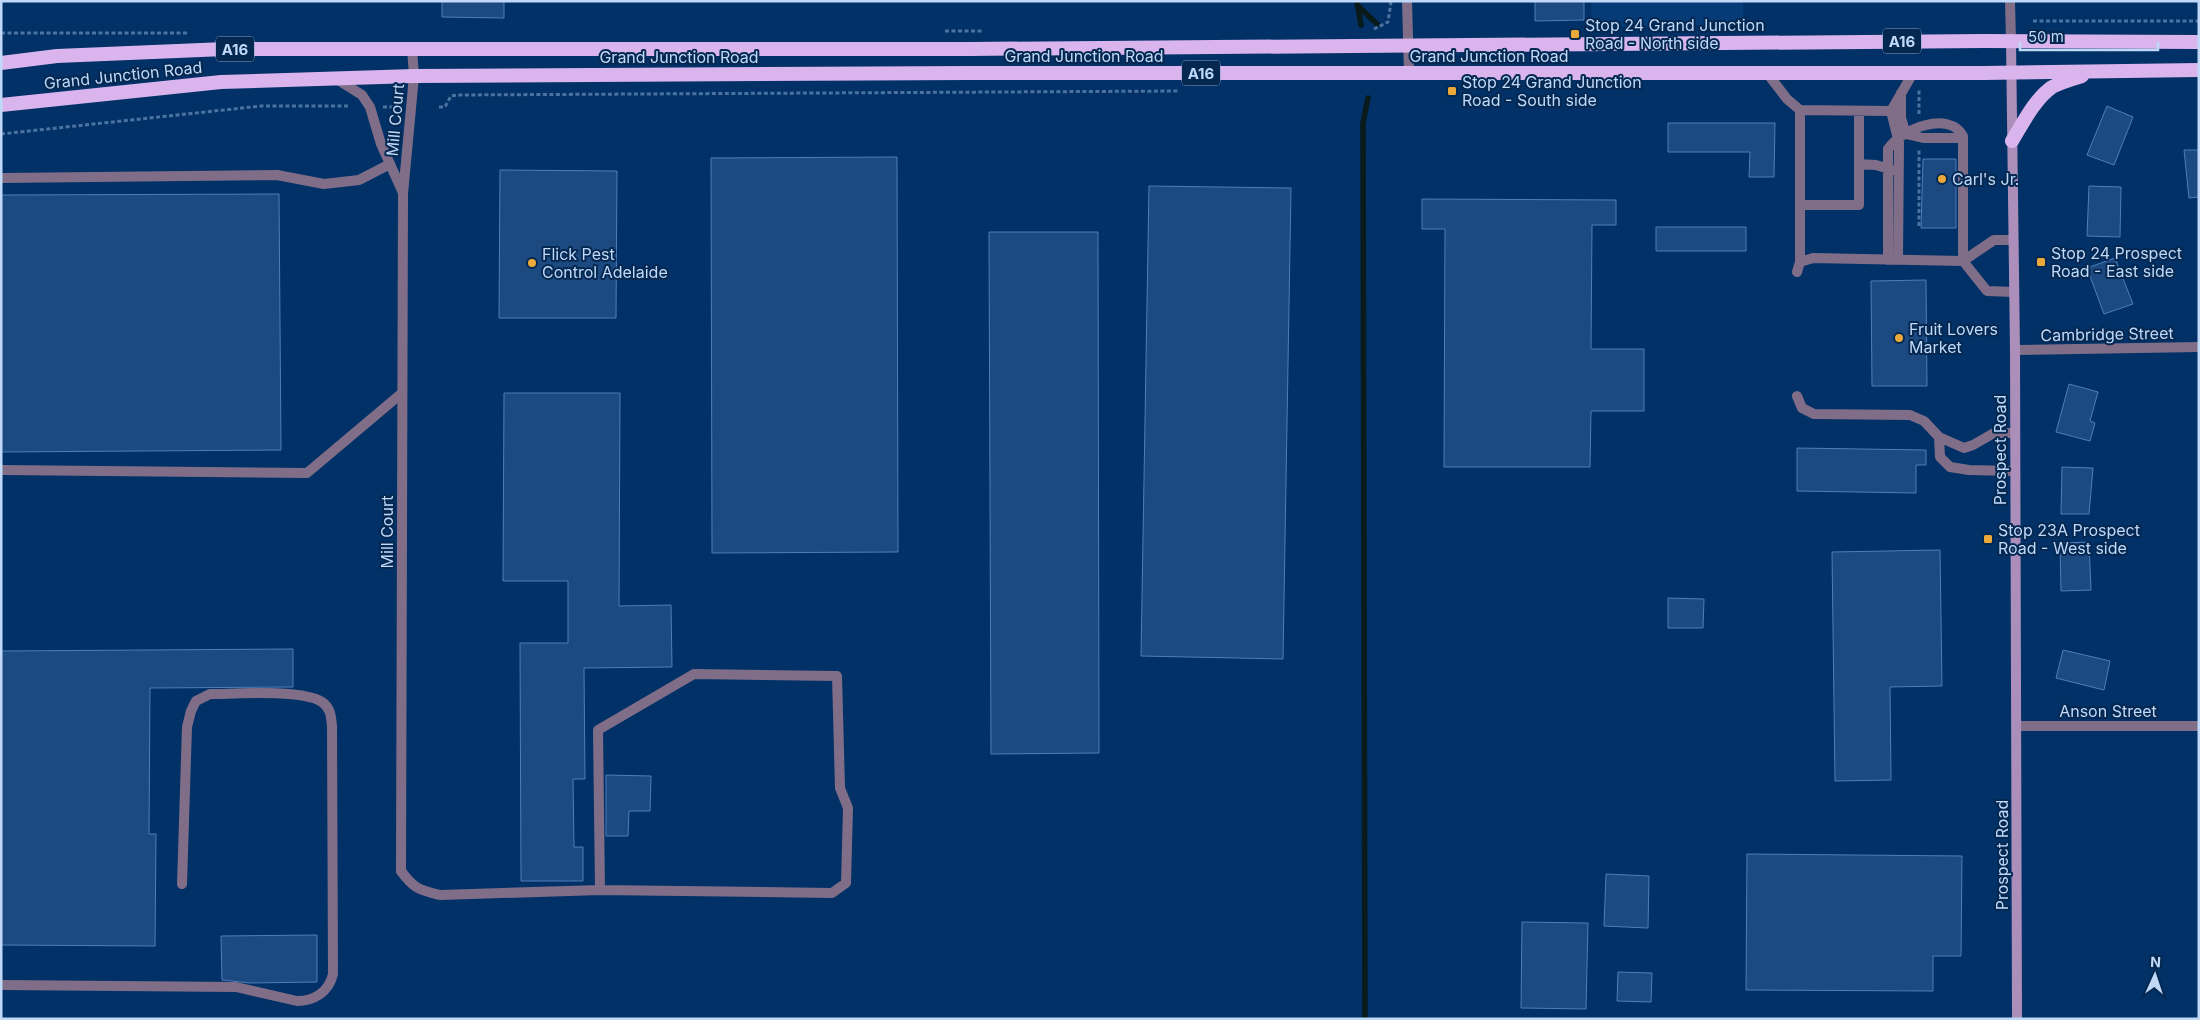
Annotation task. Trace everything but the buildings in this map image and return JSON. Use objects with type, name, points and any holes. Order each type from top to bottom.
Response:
[{"type":"highway","name":"Grand Junction Road","points":[[1,63],[57,56],[225,49],[970,49],[2011,41],[2199,42]]},
{"type":"highway","points":[[970,49],[970,73]]},
{"type":"highway","points":[[1,54],[57,56]]},
{"type":"highway","name":"Grand Junction Road","points":[[1,105],[221,82],[414,76],[970,73],[2011,73],[2199,70]]},
{"type":"highway","points":[[2012,141],[2046,92],[2060,84],[2097,71]]},
{"type":"main road","name":"Prospect Road","points":[[2011,41],[2016,471],[2017,1019]]},
{"type":"street","name":"Prospect Road","points":[[2010,1],[2011,41]]},
{"type":"street","points":[[1407,2],[1409,73]]},
{"type":"street","name":"Mill Court","points":[[412,48],[414,76],[403,194],[402,871],[410,883],[418,890],[440,895],[600,890]]},
{"type":"street","points":[[1767,73],[1787,99],[1800,110],[1891,111]]},
{"type":"street","points":[[1891,111],[1913,73]]},
{"type":"street","name":"Mill Court","points":[[335,78],[362,96],[370,107],[381,144],[403,194]]},
{"type":"street","points":[[1893,260],[1893,170],[1888,149],[1901,136],[1901,93]]},
{"type":"street","points":[[1800,110],[1798,267],[1812,258],[1963,261],[1994,240],[2013,240]]},
{"type":"street","points":[[1800,205],[1859,205],[1859,111]]},
{"type":"street","points":[[1891,111],[1901,136]]},
{"type":"street","points":[[1901,136],[1963,138],[1963,261],[1987,291],[2014,292]]},
{"type":"street","points":[[1,178],[277,175],[324,184],[359,180],[390,164]]},
{"type":"street","points":[[1859,164],[1876,165],[1893,170]]},
{"type":"street","name":"Cambridge Street","points":[[2015,350],[2199,347]]},
{"type":"street","points":[[1,470],[307,473],[402,393]]},
{"type":"street","points":[[1797,396],[1802,408],[1814,414],[1910,415],[1924,421],[1939,437],[1964,448],[1973,446],[1994,433],[2015,433]]},
{"type":"street","points":[[1939,437],[1940,457],[1950,467],[1970,470],[2016,471]]},
{"type":"street","points":[[694,674],[837,676],[840,788],[848,808],[846,883],[832,893],[600,890],[598,730],[694,674]]},
{"type":"street","points":[[1,985],[236,987],[297,1001],[305,1001],[322,994],[331,982],[333,974],[332,726],[329,711],[322,701],[302,695],[210,694],[196,701],[191,711],[186,737],[182,884]]},
{"type":"street","name":"Anson Street","points":[[2017,726],[2199,726]]},
{"type":"path","points":[[1373,30],[1388,22],[1391,2],[1407,2]]},
{"type":"path","points":[[2033,21],[2199,21]]},
{"type":"path","points":[[936,31],[986,31]]},
{"type":"path","points":[[1,33],[191,33]]},
{"type":"path","points":[[1919,120],[1920,90]]},
{"type":"path","points":[[439,107],[444,107],[451,96],[458,95],[1187,91]]},
{"type":"path","points":[[1,134],[261,106],[348,106]]},
{"type":"path","points":[[378,107],[398,107]]},
{"type":"path","points":[[1919,144],[1919,226]]},
{"type":"shaded area","points":[[1591,1],[1743,1],[1744,24],[1592,28]]},
{"type":"waterway","points":[[1357,1],[1361,25]]},
{"type":"waterway","points":[[1357,5],[1377,24]]},
{"type":"waterway","points":[[1365,1019],[1363,123],[1368,98]]},
{"type":"place","name":"Stop 24 Grand Junction Road - North side","points":[[1575,34]]},
{"type":"place","name":"Stop 24 Grand Junction Road - South side","points":[[1452,91]]},
{"type":"place","name":"Carl's Jr.","points":[[1942,179]]},
{"type":"place","name":"Stop 24 Prospect Road - East side","points":[[2041,262]]},
{"type":"place","name":"Flick Pest Control Adelaide","points":[[532,263]]},
{"type":"place","name":"Fruit Lovers Market","points":[[1899,338]]},
{"type":"place","name":"Stop 23A Prospect Road - West side","points":[[1988,539]]}]
